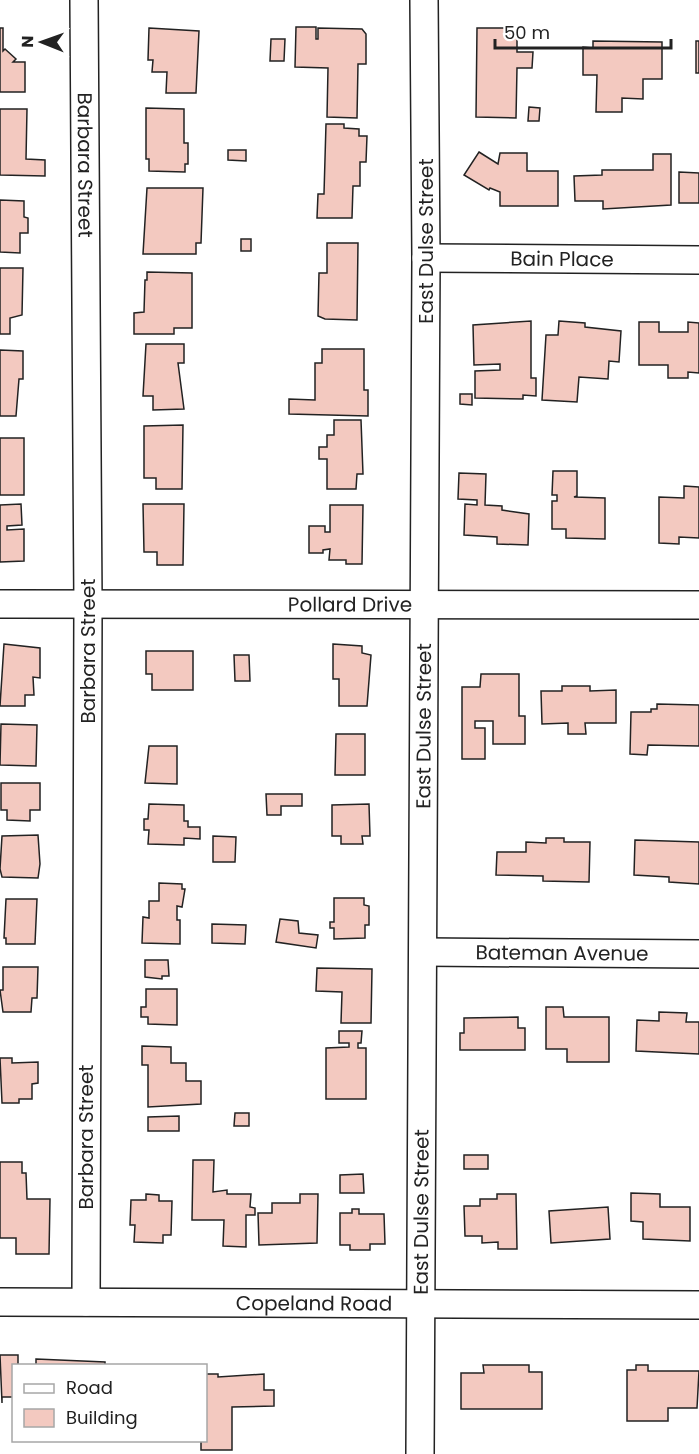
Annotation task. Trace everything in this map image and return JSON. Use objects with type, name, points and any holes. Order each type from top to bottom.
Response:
[{"type":"street","name":"Barbara Street","points":[[84,0],[88,603],[86,1302]]},
{"type":"street","name":"East Dulse Street","points":[[420,1454],[426,258],[424,0]]},
{"type":"street","name":"Bain Place","points":[[426,258],[699,260]]},
{"type":"street","name":"Pollard Drive","points":[[0,604],[699,605]]},
{"type":"street","name":"Bateman Avenue","points":[[424,952],[699,954]]},
{"type":"street","name":"Copeland Road","points":[[0,1302],[699,1305]]},
{"type":"building","points":[[296,27],[316,27],[316,39],[318,39],[318,28],[362,29],[366,34],[366,64],[358,64],[357,118],[327,117],[328,68],[295,67]]},
{"type":"building","points":[[0,28],[3,28],[3,51],[5,49],[16,59],[13,62],[25,62],[25,92],[0,92]]},
{"type":"building","points":[[149,28],[199,31],[196,93],[166,93],[167,72],[152,72],[153,60],[148,60]]},
{"type":"building","points":[[477,28],[517,28],[517,52],[533,52],[532,68],[517,68],[516,118],[476,117]]},
{"type":"building","points":[[271,39],[285,39],[284,61],[270,61]]},
{"type":"building","points":[[593,41],[662,42],[662,79],[643,79],[643,99],[622,98],[622,112],[596,112],[597,75],[583,75],[583,47],[593,48]]},
{"type":"building","points":[[696,41],[699,41],[699,73],[696,73]]},
{"type":"building","points":[[529,107],[540,108],[539,121],[528,121]]},
{"type":"building","points":[[146,108],[184,109],[184,143],[188,143],[188,164],[185,164],[185,172],[149,171],[149,159],[146,159]]},
{"type":"building","points":[[0,109],[27,109],[26,159],[45,160],[45,176],[0,175]]},
{"type":"building","points":[[326,124],[344,124],[344,128],[359,129],[359,136],[367,136],[366,162],[360,162],[360,186],[353,186],[352,218],[317,218],[318,194],[324,194]]},
{"type":"building","points":[[228,150],[246,150],[246,161],[228,160]]},
{"type":"building","points":[[479,152],[498,164],[500,153],[527,153],[527,171],[558,171],[558,206],[500,206],[500,192],[490,188],[489,190],[464,175]]},
{"type":"building","points":[[653,154],[671,154],[671,205],[603,209],[603,201],[575,201],[574,176],[602,175],[602,170],[653,170]]},
{"type":"building","points":[[679,172],[699,173],[699,203],[679,203]]},
{"type":"building","points":[[147,188],[203,188],[201,243],[196,243],[196,254],[143,254]]},
{"type":"building","points":[[0,200],[24,201],[24,217],[28,218],[28,233],[20,233],[20,253],[0,252]]},
{"type":"building","points":[[241,239],[251,239],[251,251],[241,251]]},
{"type":"building","points":[[327,243],[358,243],[357,320],[325,319],[318,316],[319,273],[327,273]]},
{"type":"building","points":[[0,268],[23,268],[22,315],[10,318],[10,334],[0,334]]},
{"type":"building","points":[[147,272],[192,273],[192,328],[174,328],[174,334],[134,334],[134,313],[144,312]]},
{"type":"building","points":[[531,321],[531,378],[536,378],[536,396],[523,395],[523,399],[475,398],[475,371],[500,370],[500,364],[474,365],[473,325]]},
{"type":"building","points":[[559,321],[585,323],[585,327],[621,331],[619,362],[609,361],[608,379],[579,377],[577,402],[542,400],[546,335],[558,335]]},
{"type":"building","points":[[639,322],[659,322],[659,332],[688,332],[688,322],[699,323],[699,373],[688,372],[688,378],[668,378],[668,365],[639,365]]},
{"type":"building","points":[[146,344],[184,344],[184,363],[178,363],[184,409],[153,410],[153,396],[143,396]]},
{"type":"building","points":[[322,349],[364,349],[364,390],[368,390],[368,416],[289,414],[289,399],[315,400],[315,363],[322,363]]},
{"type":"building","points":[[0,350],[23,351],[23,379],[19,379],[16,416],[0,416]]},
{"type":"building","points":[[460,394],[472,394],[472,405],[460,404]]},
{"type":"building","points":[[334,420],[361,420],[363,474],[357,474],[356,489],[327,489],[327,459],[319,459],[319,447],[327,447],[327,435],[334,435]]},
{"type":"building","points":[[183,425],[182,489],[156,489],[156,478],[144,478],[144,426]]},
{"type":"building","points":[[0,438],[24,438],[24,495],[0,495]]},
{"type":"building","points":[[553,471],[577,471],[577,496],[574,497],[605,498],[605,539],[566,538],[566,529],[552,529],[552,501],[557,501],[557,495],[552,495]]},
{"type":"building","points":[[459,473],[486,474],[485,505],[502,506],[502,510],[529,514],[528,545],[497,544],[497,537],[464,535],[465,504],[477,505],[477,500],[458,499]]},
{"type":"building","points":[[684,486],[699,487],[699,538],[679,537],[679,544],[659,543],[659,497],[684,498]]},
{"type":"building","points":[[21,504],[22,525],[7,526],[7,530],[24,529],[24,561],[0,562],[0,505]]},
{"type":"building","points":[[143,504],[184,504],[183,565],[157,565],[157,552],[144,552]]},
{"type":"building","points":[[330,505],[363,505],[362,564],[346,564],[346,560],[329,560],[330,549],[323,550],[323,553],[309,553],[309,526],[325,526],[325,532],[330,532]]},
{"type":"building","points":[[4,644],[40,648],[40,678],[33,677],[34,695],[25,695],[25,706],[0,706]]},
{"type":"building","points":[[333,644],[362,646],[362,653],[371,655],[367,706],[339,706],[339,679],[333,679]]},
{"type":"building","points":[[146,651],[193,651],[193,690],[152,690],[152,674],[146,674]]},
{"type":"building","points":[[234,655],[249,655],[250,681],[235,681]]},
{"type":"building","points":[[481,674],[519,674],[519,716],[525,716],[525,744],[493,744],[493,721],[475,721],[475,728],[485,728],[485,759],[462,759],[462,687],[480,687]]},
{"type":"building","points":[[562,686],[590,686],[590,691],[616,690],[616,723],[585,723],[586,734],[568,734],[568,723],[542,724],[541,691],[562,691]]},
{"type":"building","points":[[657,704],[699,705],[699,746],[648,745],[647,755],[630,754],[631,712],[651,712],[651,709],[657,709]]},
{"type":"building","points":[[1,724],[37,725],[36,766],[0,765]]},
{"type":"building","points":[[336,734],[365,734],[365,775],[335,775]]},
{"type":"building","points":[[149,746],[177,746],[177,784],[145,783]]},
{"type":"building","points":[[1,783],[40,783],[40,810],[30,810],[30,821],[7,820],[7,810],[1,810]]},
{"type":"building","points":[[266,794],[302,794],[302,806],[281,806],[281,815],[267,815]]},
{"type":"building","points":[[149,804],[184,805],[184,821],[188,821],[188,827],[200,827],[200,839],[184,838],[184,845],[148,844],[149,830],[144,830],[144,819],[148,819]]},
{"type":"building","points":[[369,804],[370,836],[362,836],[363,844],[341,844],[341,836],[332,836],[332,805]]},
{"type":"building","points":[[38,835],[40,864],[38,878],[2,877],[0,869],[2,836]]},
{"type":"building","points":[[213,836],[236,837],[235,862],[213,862]]},
{"type":"building","points":[[546,838],[564,838],[564,842],[590,842],[589,882],[543,881],[543,876],[496,875],[497,852],[526,852],[526,842],[546,843]]},
{"type":"building","points":[[635,840],[699,842],[699,884],[669,882],[669,877],[634,875]]},
{"type":"building","points":[[159,883],[182,884],[182,889],[185,889],[182,907],[177,906],[177,920],[180,920],[180,944],[142,943],[143,917],[149,918],[149,901],[159,901]]},
{"type":"building","points":[[334,898],[364,898],[364,905],[369,906],[369,925],[365,925],[365,938],[334,939],[334,928],[330,928],[330,922],[334,922]]},
{"type":"building","points":[[6,899],[37,899],[35,944],[6,944],[6,938],[4,938]]},
{"type":"building","points":[[280,919],[298,921],[299,933],[318,935],[316,948],[276,942]]},
{"type":"building","points":[[212,924],[246,925],[245,944],[212,943]]},
{"type":"building","points":[[145,960],[168,960],[169,976],[162,976],[162,979],[145,977]]},
{"type":"building","points":[[3,967],[38,967],[37,998],[32,998],[31,1012],[3,1012],[0,990],[3,990]]},
{"type":"building","points":[[317,968],[372,969],[371,1023],[341,1023],[342,992],[316,991]]},
{"type":"building","points":[[146,989],[177,989],[177,1025],[148,1024],[148,1017],[141,1017],[141,1007],[146,1007]]},
{"type":"building","points":[[546,1007],[563,1007],[564,1017],[609,1017],[609,1062],[567,1062],[567,1049],[546,1049]]},
{"type":"building","points":[[659,1012],[687,1013],[686,1022],[699,1022],[699,1054],[636,1051],[637,1020],[659,1021]]},
{"type":"building","points":[[518,1017],[518,1028],[525,1028],[525,1050],[460,1050],[460,1033],[464,1033],[464,1018]]},
{"type":"building","points":[[339,1031],[362,1031],[358,1048],[366,1048],[366,1099],[326,1099],[326,1048],[349,1047],[349,1043],[339,1043]]},
{"type":"building","points":[[142,1046],[171,1047],[171,1063],[186,1063],[186,1081],[201,1081],[201,1104],[148,1107],[148,1065],[142,1065]]},
{"type":"building","points":[[0,1058],[12,1058],[12,1063],[38,1062],[38,1083],[32,1084],[32,1099],[19,1099],[19,1103],[2,1103]]},
{"type":"building","points":[[235,1113],[249,1113],[249,1126],[234,1126]]},
{"type":"building","points":[[179,1116],[179,1131],[148,1131],[148,1117]]},
{"type":"building","points":[[464,1155],[488,1155],[488,1169],[464,1169]]},
{"type":"building","points":[[193,1160],[214,1160],[213,1192],[227,1190],[227,1194],[251,1194],[250,1207],[255,1208],[255,1215],[246,1215],[246,1247],[223,1246],[224,1220],[192,1220]]},
{"type":"building","points":[[0,1162],[22,1162],[22,1173],[26,1173],[27,1199],[50,1199],[49,1254],[16,1254],[16,1238],[0,1238]]},
{"type":"building","points":[[363,1174],[364,1193],[340,1193],[340,1175]]},
{"type":"building","points":[[631,1193],[660,1194],[660,1207],[690,1207],[690,1241],[643,1239],[643,1222],[631,1221]]},
{"type":"building","points":[[146,1194],[159,1195],[159,1201],[172,1201],[171,1235],[163,1235],[163,1243],[134,1242],[135,1225],[130,1225],[131,1200],[146,1200]]},
{"type":"building","points":[[300,1194],[318,1194],[317,1243],[259,1245],[258,1213],[272,1213],[272,1203],[300,1203]]},
{"type":"building","points":[[497,1194],[516,1194],[517,1249],[498,1249],[498,1242],[482,1243],[482,1236],[465,1236],[464,1206],[480,1206],[480,1199],[497,1199]]},
{"type":"building","points":[[608,1207],[610,1239],[551,1243],[549,1211]]},
{"type":"building","points":[[352,1209],[359,1209],[359,1214],[384,1214],[385,1244],[370,1244],[370,1250],[350,1250],[350,1245],[340,1245],[340,1213],[352,1213]]},
{"type":"building","points":[[0,1355],[18,1355],[18,1364],[12,1364],[12,1397],[2,1397],[2,1403]]},
{"type":"building","points":[[36,1359],[105,1362],[105,1364],[36,1364]]},
{"type":"building","points":[[483,1365],[529,1365],[529,1372],[542,1372],[542,1409],[461,1409],[461,1373],[484,1373]]},
{"type":"building","points":[[636,1365],[648,1365],[648,1371],[699,1371],[697,1408],[668,1408],[668,1421],[627,1421],[627,1370],[636,1370]]},
{"type":"building","points":[[207,1374],[218,1374],[218,1377],[264,1374],[264,1390],[274,1390],[274,1406],[232,1407],[232,1450],[201,1450],[201,1442],[207,1442]]}]
